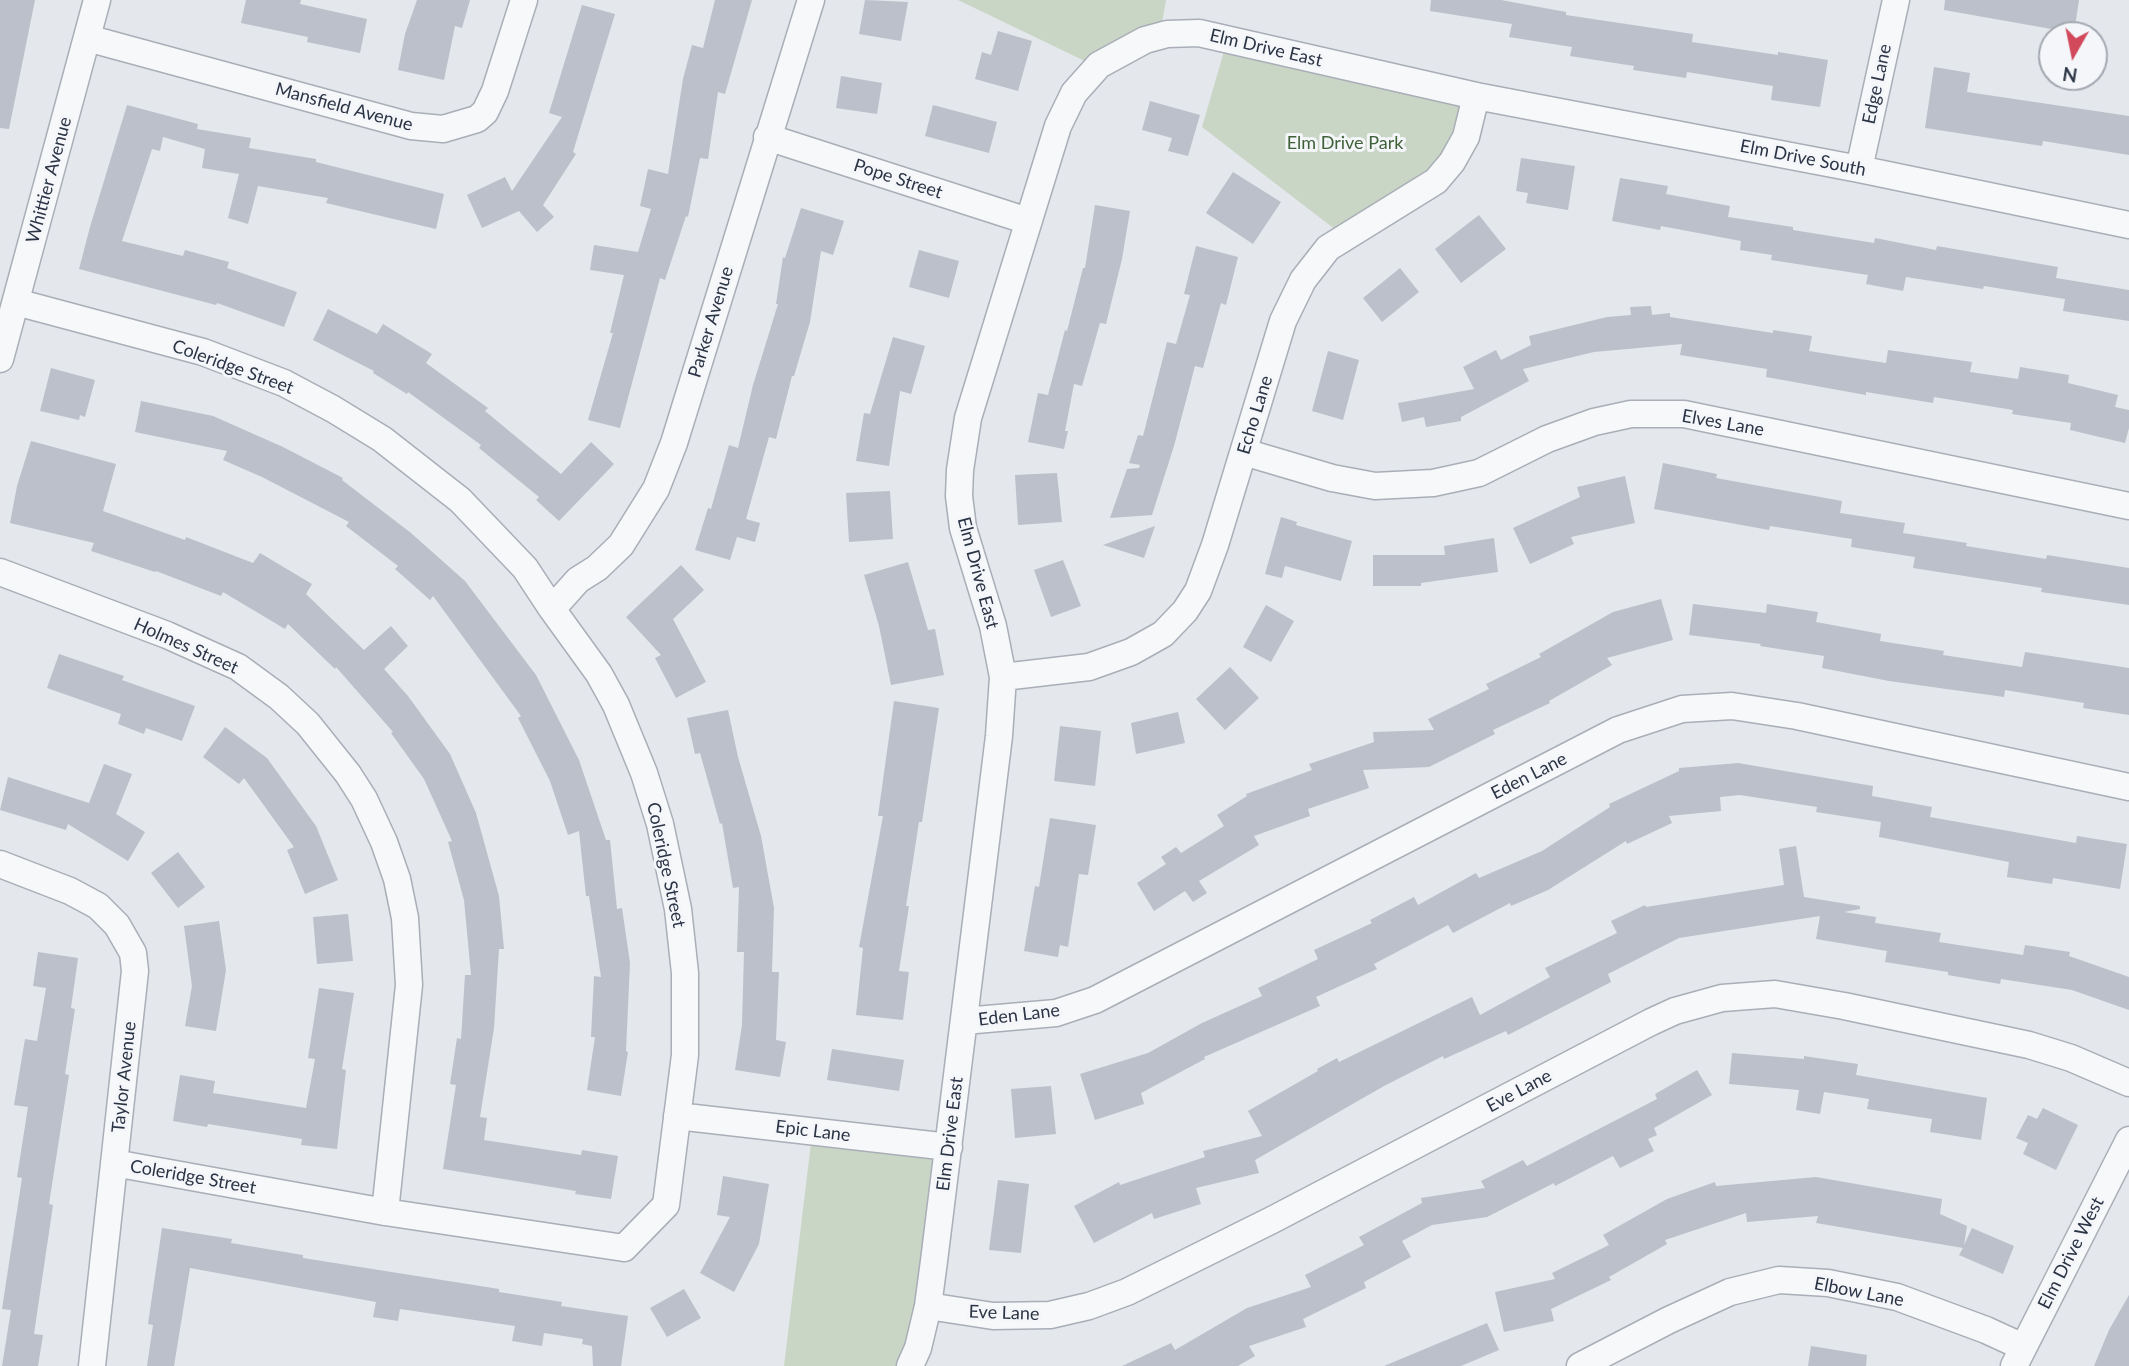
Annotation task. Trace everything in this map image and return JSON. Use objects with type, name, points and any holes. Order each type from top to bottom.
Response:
[{"type":"street","name":"Whittier Avenue","points":[[0,359],[97,0]]},
{"type":"street","name":"Mansfield Avenue","points":[[87,38],[411,126],[443,129],[478,118],[485,112],[495,92],[524,0]]},
{"type":"street","name":"Parker Avenue","points":[[552,609],[578,580],[597,568],[621,545],[656,489],[674,443],[811,0]]},
{"type":"street","name":"Edge Lane","points":[[1859,169],[1896,0]]},
{"type":"street","name":"Elm Drive East","points":[[910,1366],[918,1348],[928,1306],[999,736],[1003,677],[993,626],[963,528],[959,496],[960,470],[968,418],[1058,126],[1074,93],[1099,65],[1145,40],[1167,34],[1199,33],[1476,96]]},
{"type":"street","name":"Elm Drive South","points":[[1476,96],[1859,169],[2129,225]]},
{"type":"street","name":"Echo Lane","points":[[1003,677],[1089,667],[1131,652],[1163,634],[1185,611],[1198,591],[1215,545],[1283,321],[1303,280],[1328,248],[1436,181],[1452,162],[1466,137],[1476,96]]},
{"type":"street","name":"Pope Street","points":[[767,137],[1028,221]]},
{"type":"street","name":"Coleridge Street","points":[[16,302],[203,352],[284,383],[382,439],[460,500],[525,568],[599,674],[616,705],[644,773],[660,824],[678,909],[685,973],[685,1055],[666,1205],[624,1248],[385,1212],[114,1163]]},
{"type":"street","name":"Elves Lane","points":[[1244,452],[1332,478],[1375,486],[1433,483],[1479,473],[1547,439],[1594,422],[1631,414],[1684,414],[2129,506]]},
{"type":"street","name":"Holmes Street","points":[[0,572],[167,635],[237,667],[279,697],[308,724],[348,774],[364,799],[397,879],[405,918],[409,985],[385,1212]]},
{"type":"street","name":"Eden Lane","points":[[964,1021],[1056,1013],[1095,1000],[1618,730],[1682,709],[1732,706],[1797,716],[2129,787]]},
{"type":"street","name":"Taylor Avenue","points":[[0,864],[70,891],[98,906],[117,925],[133,953],[135,971],[92,1366]]},
{"type":"street","name":"Eve Lane","points":[[928,1306],[993,1316],[1050,1315],[1089,1306],[1127,1292],[1272,1220],[1651,1021],[1721,998],[1775,994],[1884,1014],[2029,1045],[2071,1058],[2129,1083]]},
{"type":"street","name":"Epic Lane","points":[[677,1116],[949,1147]]},
{"type":"street","name":"Elm Drive West","points":[[2019,1356],[2129,1140]]},
{"type":"street","name":"Elbow Lane","points":[[1580,1366],[1730,1292],[1779,1280],[1828,1283],[1897,1297],[1986,1329],[2019,1356]]},
{"type":"green space","points":[[958,0],[1166,0],[1160,33],[1093,65]]},
{"type":"green space","name":"Elm Drive Park","points":[[1227,41],[1474,95],[1463,144],[1419,184],[1341,234],[1202,127]]},
{"type":"green space","points":[[812,1135],[945,1150],[907,1366],[784,1366]]},
{"type":"building","points":[[0,0],[35,0],[9,129],[0,128]]},
{"type":"building","points":[[246,0],[301,0],[300,4],[367,19],[360,53],[307,42],[308,37],[241,23]]},
{"type":"building","points":[[417,0],[470,0],[462,28],[455,26],[444,80],[398,70],[405,34]]},
{"type":"building","points":[[715,0],[752,0],[725,94],[718,92],[708,159],[700,158],[688,217],[686,216],[665,280],[660,278],[620,428],[588,420],[613,333],[610,333],[624,275],[590,270],[594,245],[638,252],[651,209],[640,206],[648,169],[668,174],[683,79],[692,45],[703,48]]},
{"type":"building","points":[[865,0],[908,2],[901,41],[859,34]]},
{"type":"building","points":[[1431,0],[1501,0],[1566,12],[1566,15],[1693,34],[1692,42],[1828,60],[1820,107],[1771,100],[1773,86],[1687,72],[1686,78],[1633,70],[1634,66],[1570,56],[1572,47],[1509,37],[1512,24],[1430,11]]},
{"type":"building","points":[[1945,0],[2079,0],[2076,21],[2038,21],[2038,27],[1944,10]]},
{"type":"building","points":[[582,5],[615,14],[573,152],[576,154],[543,205],[554,217],[537,232],[519,211],[482,228],[467,195],[505,177],[512,191],[562,117],[549,113]]},
{"type":"building","points":[[998,31],[1032,41],[1018,91],[975,79],[982,52],[991,55]]},
{"type":"building","points":[[1934,67],[1970,73],[1967,92],[2129,116],[2129,155],[2043,141],[2042,146],[1925,128]]},
{"type":"building","points":[[841,76],[882,83],[877,114],[836,108]]},
{"type":"building","points":[[1150,101],[1200,115],[1188,156],[1168,151],[1172,138],[1142,130]]},
{"type":"building","points":[[127,105],[198,124],[197,129],[251,138],[249,148],[316,159],[316,162],[444,194],[436,229],[326,203],[328,198],[258,186],[248,224],[228,218],[239,174],[202,168],[205,149],[163,137],[160,151],[152,149],[122,241],[183,256],[185,250],[229,262],[227,268],[297,292],[284,327],[217,303],[216,305],[79,269]]},
{"type":"building","points":[[933,105],[997,122],[989,153],[925,136]]},
{"type":"building","points":[[1521,158],[1575,166],[1568,210],[1526,203],[1528,193],[1516,191]]},
{"type":"building","points":[[1233,172],[1281,202],[1253,244],[1206,213]]},
{"type":"building","points":[[1620,178],[1668,186],[1666,194],[1730,206],[1728,217],[1874,243],[1875,238],[1936,250],[1937,246],[2058,267],[2056,278],[2129,290],[2129,321],[2063,311],[2065,299],[1984,286],[1983,289],[1906,277],[1903,291],[1866,284],[1868,275],[1771,260],[1772,255],[1740,250],[1741,241],[1661,226],[1660,230],[1612,221]]},
{"type":"building","points":[[1095,205],[1130,211],[1122,259],[1106,324],[1100,323],[1082,386],[1074,384],[1064,449],[1028,442],[1038,393],[1048,395],[1085,268]]},
{"type":"building","points":[[801,208],[844,221],[833,255],[821,251],[810,322],[792,376],[776,439],[769,437],[746,519],[760,523],[755,542],[737,537],[730,560],[695,550],[708,508],[711,509],[729,445],[738,448],[753,385],[778,304],[783,257],[785,258]]},
{"type":"building","points":[[1479,215],[1506,249],[1461,283],[1435,249]]},
{"type":"building","points":[[1196,246],[1238,257],[1226,305],[1221,303],[1203,368],[1195,366],[1152,515],[1110,518],[1127,469],[1139,468],[1140,465],[1129,463],[1138,435],[1143,436],[1167,342],[1176,344],[1190,295],[1184,294]]},
{"type":"building","points":[[919,250],[959,261],[949,298],[909,287]]},
{"type":"building","points":[[1400,268],[1419,292],[1382,322],[1363,298]]},
{"type":"building","points":[[1651,306],[1652,315],[1670,313],[1670,317],[1773,333],[1773,330],[1812,336],[1809,351],[1886,363],[1888,350],[1972,362],[1970,372],[2018,379],[2020,367],[2069,375],[2068,383],[2118,395],[2115,407],[2129,410],[2129,428],[2125,443],[2070,430],[2071,423],[2012,414],[2013,410],[1934,397],[1933,403],[1866,392],[1866,395],[1766,377],[1767,369],[1680,355],[1682,344],[1594,352],[1523,369],[1529,381],[1461,417],[1461,421],[1426,427],[1424,417],[1402,422],[1398,403],[1474,389],[1463,367],[1496,350],[1501,360],[1531,345],[1529,336],[1607,317],[1631,315],[1630,307]]},
{"type":"building","points":[[328,309],[377,334],[383,324],[432,354],[426,363],[488,408],[485,411],[561,474],[591,442],[614,464],[559,521],[536,500],[539,497],[479,448],[481,445],[408,392],[407,394],[373,373],[374,371],[313,340]]},
{"type":"building","points":[[893,337],[925,346],[911,394],[900,391],[889,466],[856,461],[864,413],[870,414]]},
{"type":"building","points":[[1328,351],[1359,360],[1343,420],[1312,411]]},
{"type":"building","points":[[51,368],[95,380],[85,417],[80,415],[79,420],[40,411]]},
{"type":"building","points":[[141,401],[213,416],[283,447],[343,478],[342,480],[411,533],[465,581],[536,675],[579,760],[606,840],[610,840],[617,909],[622,908],[630,963],[628,1052],[621,1096],[587,1090],[595,1037],[591,1037],[594,976],[601,977],[589,896],[586,896],[579,831],[568,835],[550,781],[518,718],[521,716],[433,596],[430,600],[395,569],[398,566],[346,526],[349,522],[223,460],[227,451],[135,432]]},
{"type":"building","points":[[31,441],[116,464],[103,511],[185,540],[186,537],[253,563],[260,553],[312,584],[306,594],[364,650],[391,626],[408,646],[384,669],[408,696],[450,754],[476,813],[499,896],[504,949],[499,949],[494,1028],[480,1117],[487,1118],[484,1140],[581,1155],[582,1150],[618,1156],[611,1199],[443,1169],[456,1085],[450,1084],[457,1038],[461,1039],[465,975],[471,975],[464,900],[448,842],[452,841],[424,779],[391,733],[393,732],[336,667],[335,669],[288,624],[285,629],[223,592],[221,596],[156,571],[91,551],[94,543],[10,523],[17,486]]},
{"type":"building","points":[[1663,463],[1717,474],[1716,478],[1842,501],[1840,513],[1905,523],[1903,533],[2046,559],[2047,555],[2129,568],[2129,605],[1913,568],[1915,557],[1851,547],[1852,539],[1770,526],[1769,530],[1654,509]]},
{"type":"building","points":[[1057,473],[1062,522],[1018,525],[1015,475]]},
{"type":"building","points":[[1625,476],[1635,523],[1571,537],[1574,544],[1530,564],[1513,528],[1580,497],[1577,487]]},
{"type":"building","points":[[890,491],[893,539],[849,542],[846,493]]},
{"type":"building","points":[[1281,517],[1297,522],[1296,525],[1352,541],[1341,581],[1285,566],[1282,578],[1265,574]]},
{"type":"building","points":[[1155,526],[1144,558],[1103,545]]},
{"type":"building","points":[[1494,538],[1498,572],[1421,583],[1421,586],[1373,586],[1373,555],[1445,555],[1444,546]]},
{"type":"building","points":[[1063,560],[1081,606],[1051,617],[1034,570]]},
{"type":"building","points":[[908,562],[928,630],[935,629],[944,675],[891,685],[879,626],[864,575]]},
{"type":"building","points":[[681,565],[704,590],[673,619],[706,682],[676,698],[655,658],[661,655],[626,617]]},
{"type":"building","points":[[1661,599],[1673,640],[1607,658],[1612,665],[1549,701],[1550,703],[1493,730],[1495,734],[1429,767],[1363,770],[1369,788],[1308,809],[1310,816],[1254,836],[1259,845],[1199,881],[1207,893],[1193,902],[1185,891],[1154,911],[1137,883],[1166,864],[1161,857],[1176,847],[1181,853],[1224,826],[1217,815],[1247,796],[1246,794],[1312,770],[1309,764],[1374,742],[1373,732],[1434,730],[1428,719],[1489,689],[1486,684],[1541,657],[1539,654],[1613,612]]},
{"type":"building","points":[[1693,604],[1766,613],[1767,604],[1818,612],[1816,622],[1881,634],[1880,641],[1944,651],[1943,655],[2022,667],[2025,652],[2129,668],[2129,715],[2083,708],[2084,703],[2005,690],[2004,697],[1889,681],[1822,668],[1824,656],[1760,646],[1761,644],[1689,635]]},
{"type":"building","points":[[1266,605],[1294,621],[1271,662],[1243,647]]},
{"type":"building","points":[[59,654],[124,676],[122,680],[195,706],[182,741],[146,728],[144,734],[118,724],[121,714],[47,688]]},
{"type":"building","points":[[1230,667],[1259,698],[1225,730],[1196,699]]},
{"type":"building","points":[[894,701],[939,708],[906,906],[909,906],[899,971],[909,972],[903,1020],[856,1015],[863,948],[859,947],[883,816],[878,816]]},
{"type":"building","points":[[728,710],[738,757],[761,836],[774,908],[772,972],[779,972],[776,1040],[786,1042],[780,1077],[735,1070],[742,1025],[744,952],[737,952],[739,887],[733,888],[722,823],[720,824],[700,753],[695,754],[687,718]]},
{"type":"building","points":[[1178,712],[1185,743],[1136,754],[1131,723]]},
{"type":"building","points":[[1060,726],[1101,731],[1095,786],[1054,781]]},
{"type":"building","points":[[225,727],[267,758],[316,826],[338,880],[305,894],[287,850],[294,847],[244,778],[239,784],[203,757]]},
{"type":"building","points":[[1738,763],[1873,786],[1872,796],[1932,807],[1930,817],[2076,843],[2077,836],[2127,844],[2120,889],[2053,878],[2052,884],[2007,877],[2009,862],[1879,837],[1881,822],[1816,812],[1817,807],[1740,795],[1720,797],[1721,811],[1669,816],[1672,823],[1627,844],[1626,841],[1548,890],[1511,906],[1510,903],[1453,933],[1448,925],[1374,964],[1377,969],[1316,997],[1320,1006],[1204,1057],[1205,1059],[1141,1093],[1144,1104],[1095,1120],[1080,1074],[1148,1053],[1202,1023],[1262,996],[1258,988],[1318,959],[1314,950],[1372,923],[1370,920],[1414,897],[1418,905],[1476,873],[1479,878],[1542,851],[1610,807],[1609,804],[1679,771],[1679,768]]},
{"type":"building","points":[[104,764],[132,774],[116,814],[145,832],[128,861],[68,824],[66,830],[0,810],[8,777],[89,803]]},
{"type":"building","points":[[1050,818],[1096,825],[1088,875],[1079,874],[1068,947],[1060,945],[1058,957],[1024,951],[1035,886],[1039,887]]},
{"type":"building","points":[[1796,846],[1804,897],[1860,906],[1860,909],[1844,912],[1876,917],[1875,923],[1941,933],[1939,942],[2023,955],[2025,945],[2070,952],[2069,956],[2129,977],[2129,1010],[2072,990],[2001,979],[2000,984],[1885,962],[1887,951],[1816,939],[1820,916],[1679,938],[1608,974],[1611,982],[1508,1035],[1506,1031],[1444,1059],[1443,1056],[1384,1086],[1255,1160],[1259,1173],[1196,1188],[1201,1204],[1154,1219],[1152,1213],[1094,1243],[1074,1206],[1119,1182],[1120,1185],[1205,1157],[1203,1151],[1262,1136],[1248,1111],[1318,1071],[1317,1069],[1337,1058],[1339,1062],[1472,997],[1480,1015],[1550,977],[1545,968],[1617,933],[1611,921],[1645,905],[1646,907],[1784,885],[1779,849]]},
{"type":"building","points":[[178,852],[205,887],[178,908],[151,873]]},
{"type":"building","points":[[348,914],[353,961],[317,964],[313,917]]},
{"type":"building","points":[[219,921],[226,970],[216,1031],[185,1026],[192,986],[184,926]]},
{"type":"building","points":[[38,952],[78,958],[71,1008],[75,1009],[65,1074],[69,1075],[49,1204],[53,1205],[34,1334],[43,1335],[38,1366],[2,1366],[11,1310],[2,1309],[22,1178],[17,1177],[28,1107],[14,1105],[25,1039],[37,1041],[46,988],[33,986]]},
{"type":"building","points":[[319,988],[354,993],[342,1069],[346,1070],[337,1149],[301,1145],[302,1139],[173,1121],[180,1075],[215,1081],[213,1093],[306,1108],[315,1059],[308,1058]]},
{"type":"building","points":[[832,1049],[904,1060],[899,1091],[827,1080]]},
{"type":"building","points":[[1732,1053],[1804,1059],[1804,1056],[1858,1064],[1856,1075],[1987,1098],[1981,1140],[1930,1132],[1932,1119],[1867,1109],[1869,1099],[1824,1092],[1820,1114],[1796,1110],[1799,1090],[1729,1084]]},
{"type":"building","points":[[1697,1070],[1712,1095],[1654,1128],[1657,1135],[1648,1139],[1654,1151],[1620,1168],[1613,1156],[1487,1217],[1432,1225],[1402,1241],[1411,1257],[1364,1282],[1366,1288],[1303,1319],[1306,1327],[1249,1346],[1255,1356],[1238,1366],[1122,1366],[1171,1343],[1175,1350],[1247,1308],[1311,1287],[1305,1275],[1364,1245],[1359,1237],[1422,1203],[1421,1198],[1485,1188],[1481,1181],[1523,1160],[1527,1166],[1657,1099],[1655,1094]]},
{"type":"building","points":[[1051,1086],[1056,1134],[1015,1138],[1011,1089]]},
{"type":"building","points":[[2043,1108],[2078,1125],[2056,1170],[2023,1154],[2028,1143],[2016,1138],[2028,1115],[2037,1119]]},
{"type":"building","points":[[723,1176],[769,1184],[759,1244],[734,1292],[700,1273],[730,1217],[717,1215]]},
{"type":"building","points":[[1816,1177],[1942,1199],[1940,1214],[1967,1226],[1964,1245],[1972,1228],[2014,1246],[2003,1274],[1959,1255],[1963,1248],[1816,1223],[1818,1216],[1747,1222],[1746,1213],[1665,1240],[1667,1244],[1609,1277],[1611,1280],[1551,1309],[1554,1321],[1504,1332],[1495,1292],[1555,1279],[1552,1273],[1609,1245],[1603,1235],[1667,1199],[1715,1182],[1716,1186]]},
{"type":"building","points":[[998,1180],[1029,1184],[1021,1253],[989,1250]]},
{"type":"building","points":[[162,1228],[232,1239],[231,1243],[303,1255],[303,1258],[499,1289],[499,1292],[562,1302],[561,1306],[628,1316],[621,1366],[593,1366],[592,1346],[582,1344],[583,1339],[544,1333],[542,1346],[512,1341],[515,1326],[400,1309],[398,1321],[373,1317],[376,1302],[190,1268],[174,1366],[147,1366],[153,1325],[148,1324]]},
{"type":"building","points":[[684,1289],[701,1318],[667,1337],[650,1308]]},
{"type":"building","points":[[2129,1295],[2129,1366],[2094,1366],[2109,1330]]},
{"type":"building","points":[[1487,1323],[1499,1350],[1461,1366],[1384,1366]]},
{"type":"building","points":[[1811,1346],[1867,1355],[1866,1366],[1808,1366]]}]
